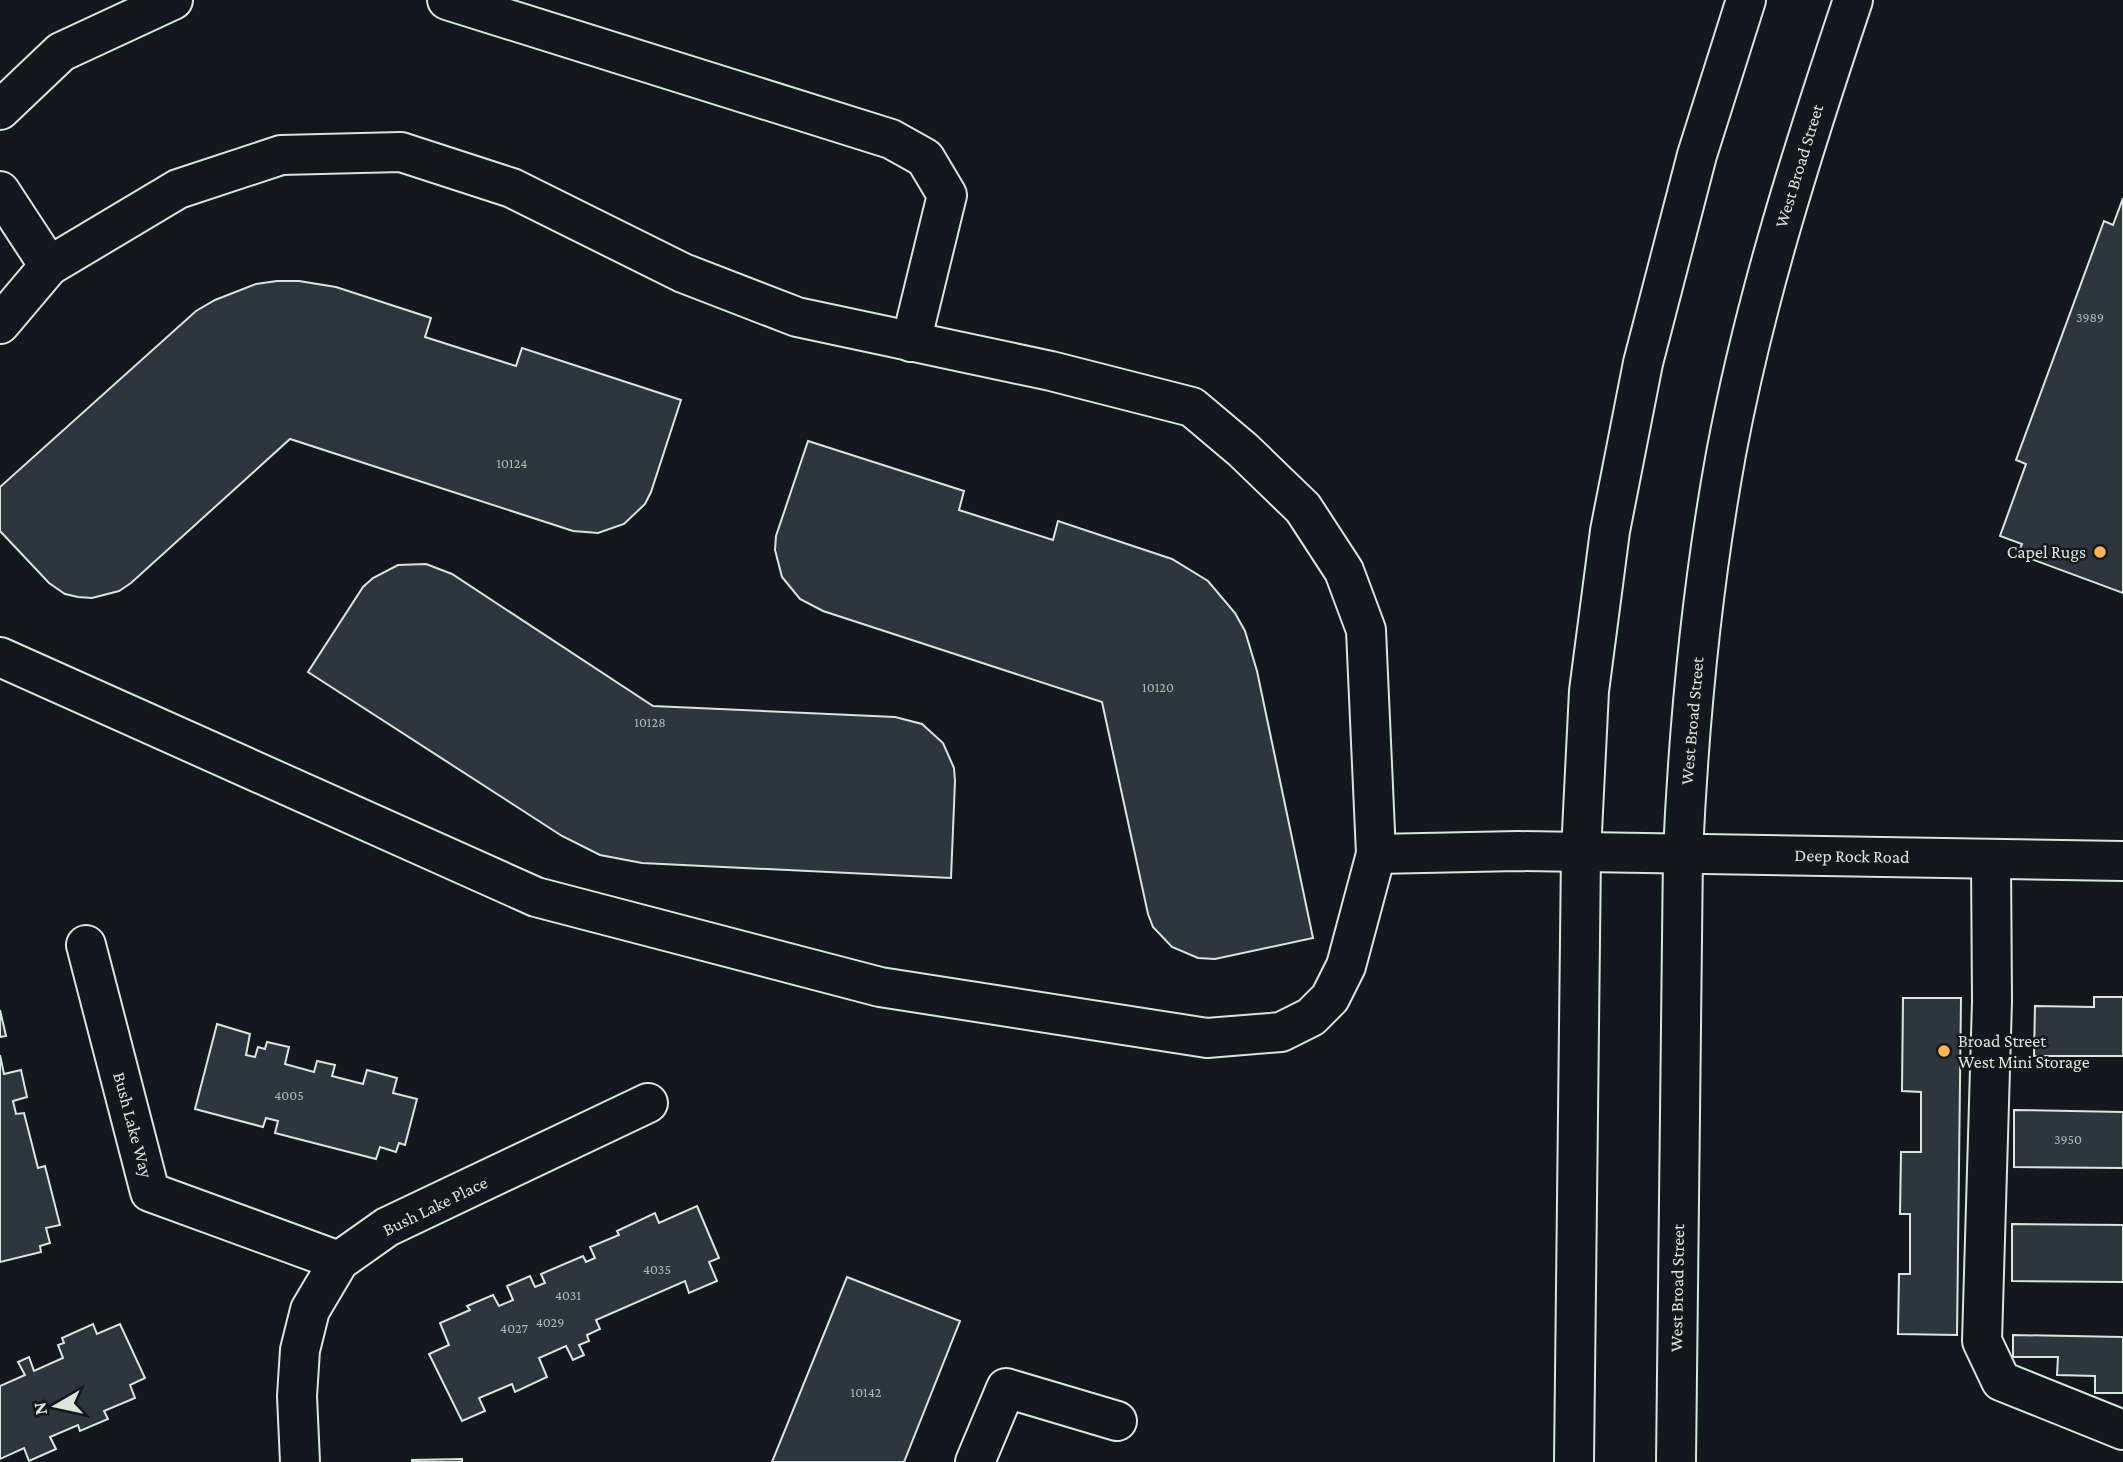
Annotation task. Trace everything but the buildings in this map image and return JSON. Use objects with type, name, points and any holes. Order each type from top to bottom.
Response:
[{"type":"main road","points":[[0,110],[61,52],[173,0]]},
{"type":"main road","points":[[447,0],[891,139],[925,159],[947,195],[911,342]]},
{"type":"main road","points":[[1574,1462],[1581,852],[1589,691],[1610,531],[1627,434],[1677,227],[1746,0]]},
{"type":"main road","name":"West Broad Street","points":[[1676,1462],[1682,853],[1695,673],[1713,529],[1727,451],[1761,298],[1782,221],[1853,0]]},
{"type":"main road","points":[[0,324],[50,266],[178,189],[281,155],[401,152],[512,188],[683,273],[796,317],[1051,371],[1192,407],[1243,450],[1303,508],[1344,571],[1366,630],[1376,854],[1346,966],[1330,998],[1311,1017],[1281,1032],[1207,1038],[880,987],[536,897],[0,657]]},
{"type":"main road","points":[[0,191],[50,266]]},
{"type":"main road","name":"Deep Rock Road","points":[[1376,854],[1581,852],[2123,861]]},
{"type":"main road","points":[[1991,859],[1992,1001],[1982,1340],[2001,1381],[2123,1430]]},
{"type":"main road","name":"Bush Lake Way","points":[[86,946],[150,1192],[339,1261]]},
{"type":"main road","name":"Bush Lake Place","points":[[300,1462],[297,1396],[300,1350],[310,1311],[339,1261],[387,1227],[648,1103]]},
{"type":"main road","points":[[975,1462],[1006,1388],[1116,1421]]},
{"type":"place","name":"Capel Rugs","points":[[2100,552]]},
{"type":"place","name":"Broad Street West Mini Storage","points":[[1944,1051]]}]
